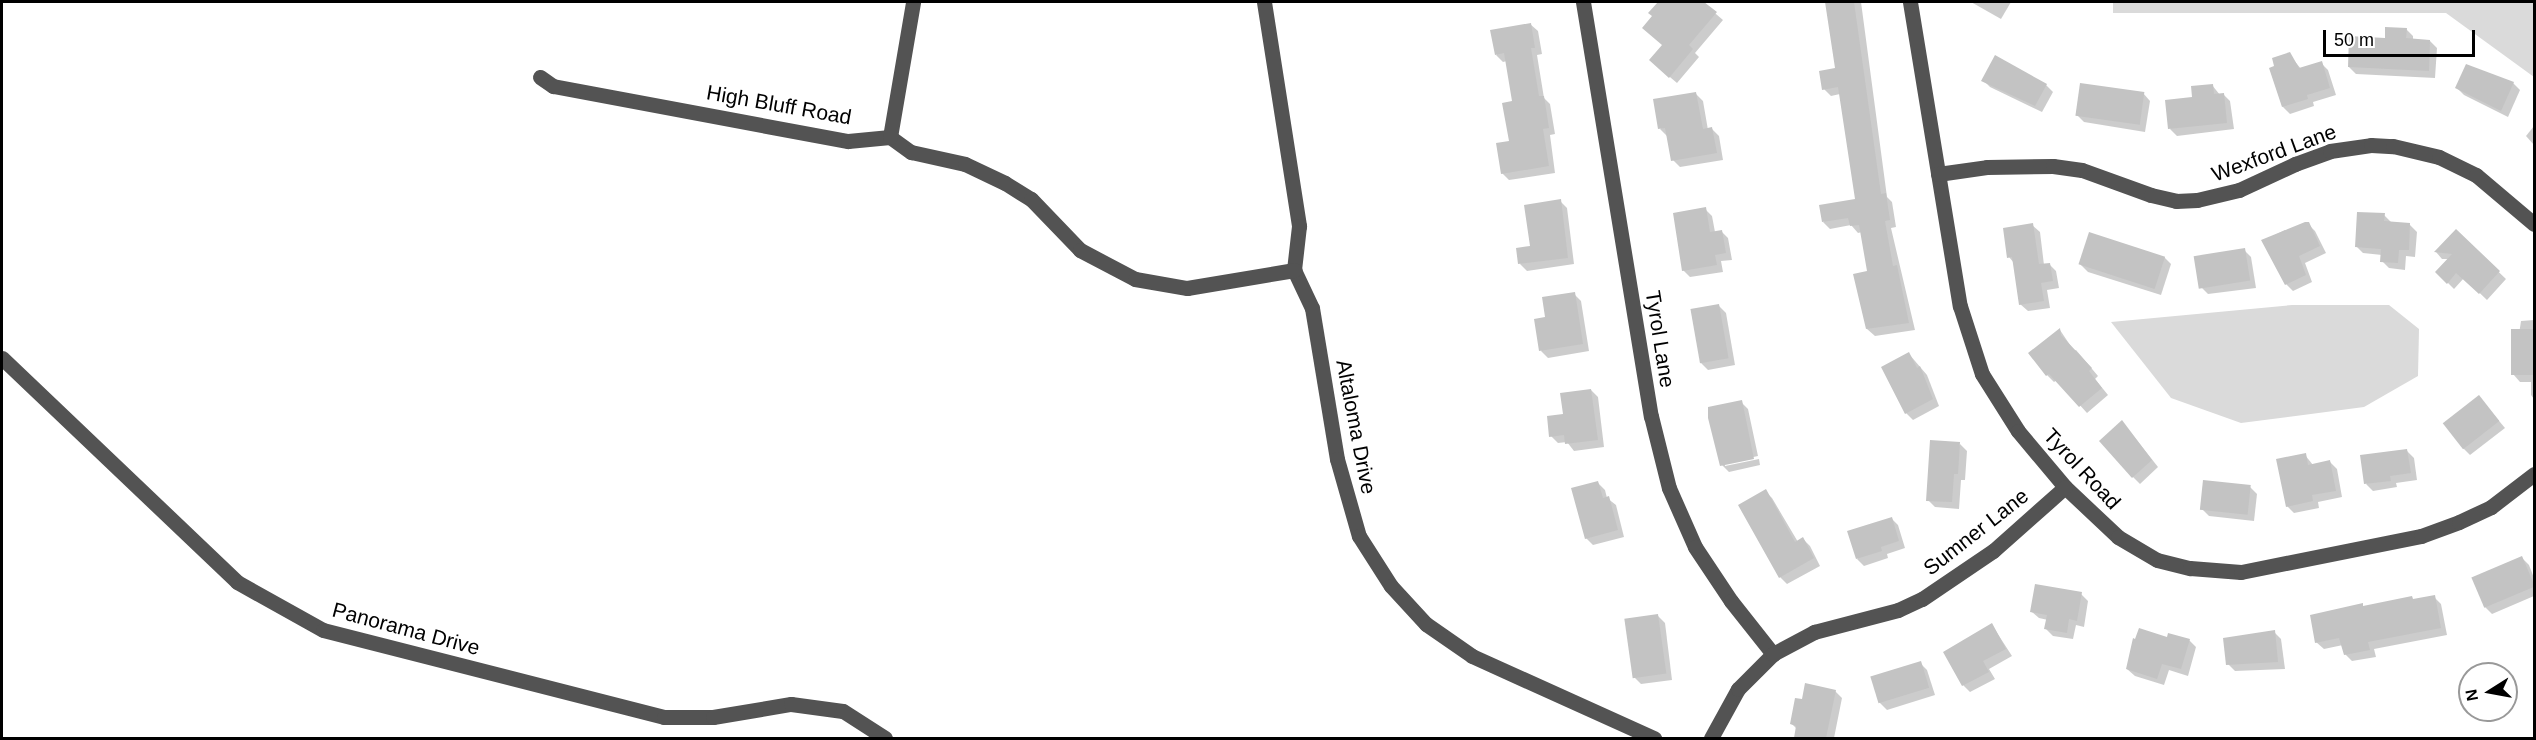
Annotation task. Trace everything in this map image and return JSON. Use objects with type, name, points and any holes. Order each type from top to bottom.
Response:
[{"type":"street","points":[[913,2],[890,137],[911,152],[965,164],[1005,183],[1031,199],[1080,250],[1135,279],[1187,288],[1294,270],[1299,225],[1264,2]]},
{"type":"street","name":"Tyrol Lane","points":[[1583,2],[1651,416],[1669,488],[1685,528],[1705,564],[1773,654]]},
{"type":"street","name":"Tyrol Road","points":[[1910,2],[1960,306],[1982,374],[2018,431],[2065,488],[2118,537],[2157,561],[2190,568],[2241,572],[2421,536],[2491,507],[2535,474]]},
{"type":"street","name":"High Bluff Road","points":[[540,77],[553,86],[848,141],[890,137]]},
{"type":"street","name":"Wexford Lane","points":[[1938,174],[1987,167],[2053,166],[2082,170],[2151,195],[2176,201],[2197,200],[2239,190],[2295,164],[2330,152],[2371,145],[2394,146],[2439,157],[2476,175],[2535,224]]},
{"type":"street","name":"Altaloma Drive","points":[[1294,270],[1312,308],[1337,459],[1359,536],[1391,586],[1426,624],[1472,656],[1625,733],[1654,738]]},
{"type":"street","name":"Panorama Drive","points":[[2,358],[237,582],[323,630],[664,717],[713,717],[791,704],[843,711],[885,738]]},
{"type":"street","name":"Sumner Lane","points":[[1711,738],[1738,689],[1773,654],[1814,632],[1898,610],[1922,599],[1978,563],[2065,488]]},
{"type":"shaded area","points":[[2113,2],[2534,2],[2534,77],[2446,13],[2113,13]]},
{"type":"shaded area","points":[[2292,305],[2389,305],[2419,329],[2418,376],[2364,407],[2241,423],[2171,398],[2111,322]]},
{"type":"building","points":[[1658,2],[1704,2],[1717,12],[1689,45],[1693,49],[1669,78],[1649,60],[1662,45],[1642,28],[1652,16],[1648,13]]},
{"type":"building","points":[[1825,2],[1854,2],[1881,194],[1886,193],[1890,220],[1885,221],[1893,266],[1897,265],[1909,323],[1866,329],[1853,274],[1867,271],[1859,225],[1850,226],[1848,218],[1822,222],[1819,205],[1855,199],[1838,87],[1822,90],[1819,71],[1835,68]]},
{"type":"building","points":[[1531,23],[1535,48],[1531,48],[1539,96],[1544,96],[1549,128],[1543,129],[1549,166],[1501,174],[1496,143],[1509,141],[1502,103],[1512,101],[1504,53],[1495,55],[1490,30]]},
{"type":"building","points":[[2385,27],[2407,28],[2406,38],[2430,40],[2429,71],[2348,67],[2349,36],[2385,38]]},
{"type":"building","points":[[2290,52],[2299,68],[2322,61],[2330,88],[2307,95],[2308,99],[2282,107],[2269,68],[2274,66],[2272,58]]},
{"type":"building","points":[[1995,55],[2047,84],[2035,106],[1981,81]]},
{"type":"building","points":[[2466,64],[2514,82],[2501,111],[2455,88]]},
{"type":"building","points":[[2080,83],[2144,92],[2140,125],[2075,116]]},
{"type":"building","points":[[2213,84],[2214,94],[2224,93],[2227,123],[2168,129],[2165,100],[2192,97],[2191,86]]},
{"type":"building","points":[[1696,92],[1703,129],[1712,127],[1717,153],[1671,161],[1665,128],[1658,129],[1653,99]]},
{"type":"building","points":[[1561,199],[1568,258],[1518,264],[1516,248],[1530,246],[1524,205]]},
{"type":"building","points":[[1706,207],[1710,232],[1722,230],[1726,253],[1715,255],[1717,265],[1682,271],[1673,213]]},
{"type":"building","points":[[2357,212],[2385,213],[2384,221],[2410,223],[2409,250],[2399,250],[2398,263],[2380,262],[2381,249],[2355,247]]},
{"type":"building","points":[[2309,222],[2320,246],[2299,256],[2306,275],[2285,285],[2261,240]]},
{"type":"building","points":[[2033,223],[2039,264],[2050,263],[2053,281],[2041,283],[2044,301],[2019,305],[2012,257],[2007,258],[2003,228]]},
{"type":"building","points":[[2456,229],[2500,271],[2479,294],[2456,273],[2447,284],[2435,272],[2452,254],[2434,252]]},
{"type":"building","points":[[2089,232],[2165,257],[2155,289],[2078,264]]},
{"type":"building","points":[[2245,248],[2250,281],[2199,289],[2194,256]]},
{"type":"building","points":[[1575,292],[1583,344],[1539,351],[1534,319],[1545,317],[1542,297]]},
{"type":"building","points":[[1719,304],[1729,358],[1700,363],[1690,309]]},
{"type":"building","points":[[2060,328],[2061,335],[2092,368],[2089,371],[2102,388],[2079,407],[2049,374],[2046,376],[2028,353]]},
{"type":"building","points":[[2511,329],[2534,329],[2534,375],[2511,375]]},
{"type":"building","points":[[1909,352],[1917,368],[1920,366],[1933,399],[1905,414],[1881,367]]},
{"type":"building","points":[[1591,389],[1598,440],[1565,444],[1564,435],[1549,437],[1547,416],[1563,414],[1560,393]]},
{"type":"building","points":[[2479,395],[2499,421],[2463,449],[2443,423]]},
{"type":"building","points":[[1742,400],[1754,459],[1720,466],[1708,418],[1708,407]]},
{"type":"building","points":[[2122,420],[2152,460],[2132,478],[2099,441]]},
{"type":"building","points":[[1930,440],[1960,442],[1958,474],[1954,474],[1952,502],[1926,501]]},
{"type":"building","points":[[2407,449],[2411,473],[2390,476],[2391,481],[2364,484],[2360,455]]},
{"type":"building","points":[[2306,453],[2308,465],[2330,460],[2336,491],[2312,495],[2313,501],[2286,507],[2276,459]]},
{"type":"building","points":[[2203,480],[2251,485],[2248,515],[2200,510]]},
{"type":"building","points":[[1598,481],[1603,498],[1609,496],[1618,530],[1585,539],[1571,488]]},
{"type":"building","points":[[1766,489],[1795,542],[1803,537],[1814,558],[1779,578],[1738,505]]},
{"type":"building","points":[[1892,517],[1899,541],[1881,547],[1882,551],[1856,559],[1847,531]]},
{"type":"building","points":[[2522,556],[2534,587],[2484,608],[2471,577]]},
{"type":"building","points":[[2035,584],[2082,592],[2077,621],[2069,619],[2067,633],[2044,629],[2047,615],[2030,612]]},
{"type":"building","points":[[2435,595],[2441,628],[2368,642],[2370,650],[2344,655],[2339,638],[2315,643],[2310,615],[2363,603],[2363,606],[2412,596],[2413,599]]},
{"type":"building","points":[[1658,614],[1666,673],[1633,678],[1624,619]]},
{"type":"building","points":[[1992,623],[2006,649],[1983,661],[1989,672],[1962,686],[1943,652]]},
{"type":"building","points":[[2139,628],[2167,637],[2168,633],[2190,639],[2181,669],[2162,664],[2157,679],[2126,669],[2133,638],[2135,639]]},
{"type":"building","points":[[2275,630],[2278,662],[2226,665],[2223,638]]},
{"type":"building","points":[[1921,661],[1929,688],[1879,703],[1870,676]]},
{"type":"building","points":[[1805,683],[1836,690],[1826,738],[1794,738],[1796,726],[1790,724],[1795,698],[1802,699]]}]
